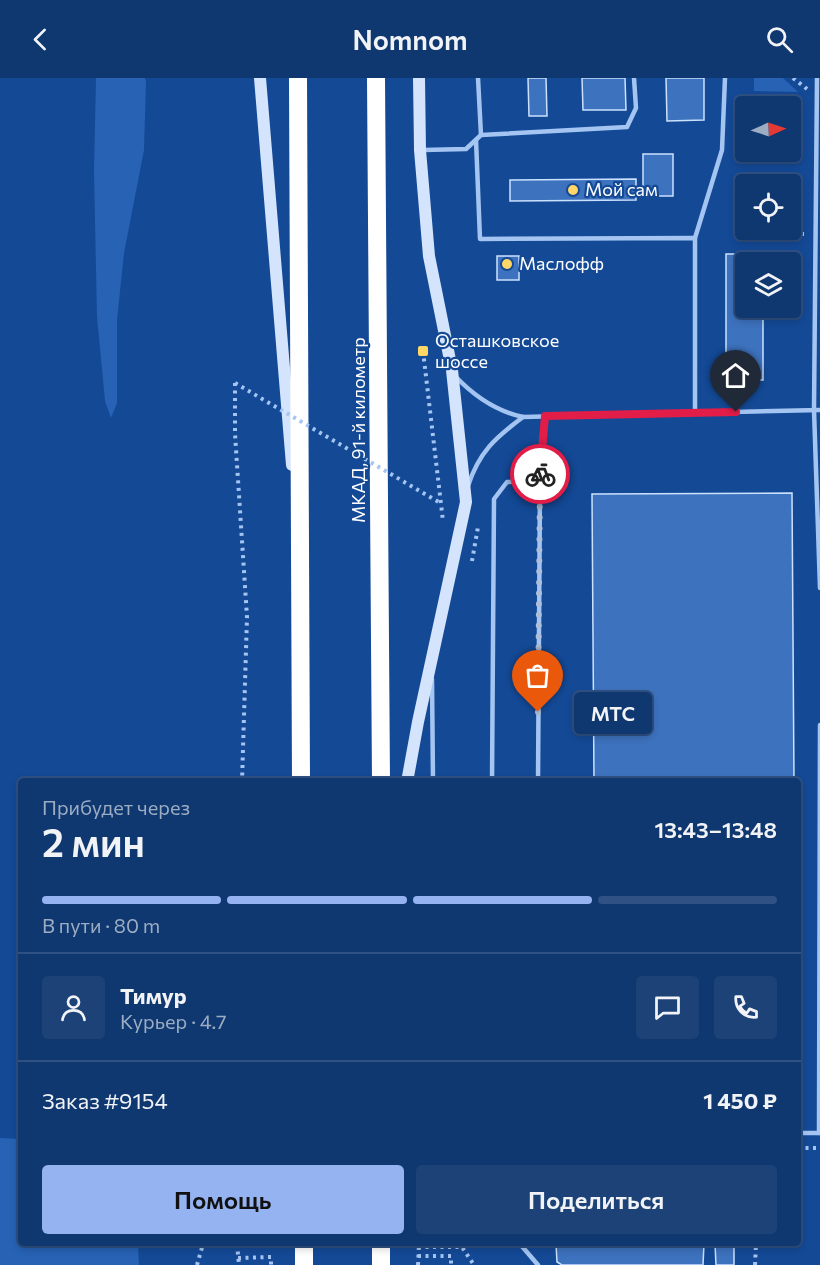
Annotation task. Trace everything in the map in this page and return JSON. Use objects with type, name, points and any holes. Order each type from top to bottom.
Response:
[{"type":"highway","points":[[297,78],[301,778]]},
{"type":"highway","name":"МКАД, 91-й километр","points":[[376,78],[381,778]]},
{"type":"main road","points":[[260,78],[300,561]]},
{"type":"main road","points":[[408,778],[437,630],[462,527],[466,491],[452,372],[429,256],[420,150],[419,78]]},
{"type":"lane","points":[[478,78],[481,135]]},
{"type":"lane","points":[[420,150],[466,149],[481,135],[627,127],[636,108],[634,78]]},
{"type":"lane","points":[[695,413],[695,238],[722,150],[725,78]]},
{"type":"lane","points":[[817,78],[814,410],[820,588]]},
{"type":"lane","points":[[476,140],[480,239],[695,238]]},
{"type":"lane","points":[[452,372],[468,390],[502,413],[523,417],[820,410]]},
{"type":"lane","points":[[538,778],[540,481],[545,416]]},
{"type":"lane","points":[[466,491],[475,464],[494,439],[523,417]]},
{"type":"lane","points":[[492,778],[495,499],[507,482],[540,481]]},
{"type":"lane","points":[[432,663],[433,778]]},
{"type":"lane","points":[[801,1132],[820,1133],[820,725]]},
{"type":"lane","points":[[521,1246],[538,1265]]},
{"type":"path","points":[[242,778],[247,616],[235,434],[235,383],[441,503],[442,504],[443,521],[441,503],[423,351]]},
{"type":"path","points":[[801,1148],[820,1148]]},
{"type":"path","points":[[197,1265],[202,1246]]},
{"type":"path","points":[[237,1246],[238,1265]]},
{"type":"path","points":[[418,1246],[418,1263]]},
{"type":"path","points":[[440,1246],[462,1247],[474,1265]]},
{"type":"path","points":[[755,1265],[756,1246]]},
{"type":"path","points":[[418,1256],[451,1256],[451,1265]]},
{"type":"path","points":[[238,1258],[271,1257],[271,1265]]},
{"type":"shaded area","points":[[96,78],[145,78],[146,82],[144,150],[124,253],[117,320],[117,403],[111,418],[105,401],[97,317],[94,171]]},
{"type":"shaded area","points":[[754,78],[783,78],[798,92],[754,91]]},
{"type":"shaded area","points":[[0,1138],[18,1139],[18,1246],[138,1246],[139,1265],[0,1265]]},
{"type":"building","points":[[528,78],[546,78],[547,116],[529,116]]},
{"type":"building","points":[[582,78],[625,78],[626,110],[583,110]]},
{"type":"building","points":[[666,78],[704,78],[704,120],[667,121]]},
{"type":"building","points":[[643,154],[673,154],[673,196],[643,196]]},
{"type":"building","name":"Мой сам","points":[[636,179],[636,200],[510,201],[510,180]]},
{"type":"building","points":[[726,254],[735,254],[735,318],[763,318],[763,380],[726,380]]},
{"type":"building","points":[[497,256],[519,256],[519,280],[497,280]]},
{"type":"building","points":[[792,493],[794,778],[594,778],[592,494]]},
{"type":"building","points":[[556,1246],[704,1246],[703,1265],[562,1265],[557,1262]]},
{"type":"building","points":[[715,1246],[734,1246],[734,1265],[716,1265]]},
{"type":"way so far","points":[[538,712],[540,474]]},
{"type":"place","name":"Мой сам","points":[[573,190]]},
{"type":"place","name":"Маслофф","points":[[507,264]]},
{"type":"place","name":"Осташковское шоссе","points":[[423,351]]},
{"type":"place","name":"МТС","points":[[538,712]]},
{"type":"route","points":[[540,474],[545,416],[736,412]]}]
